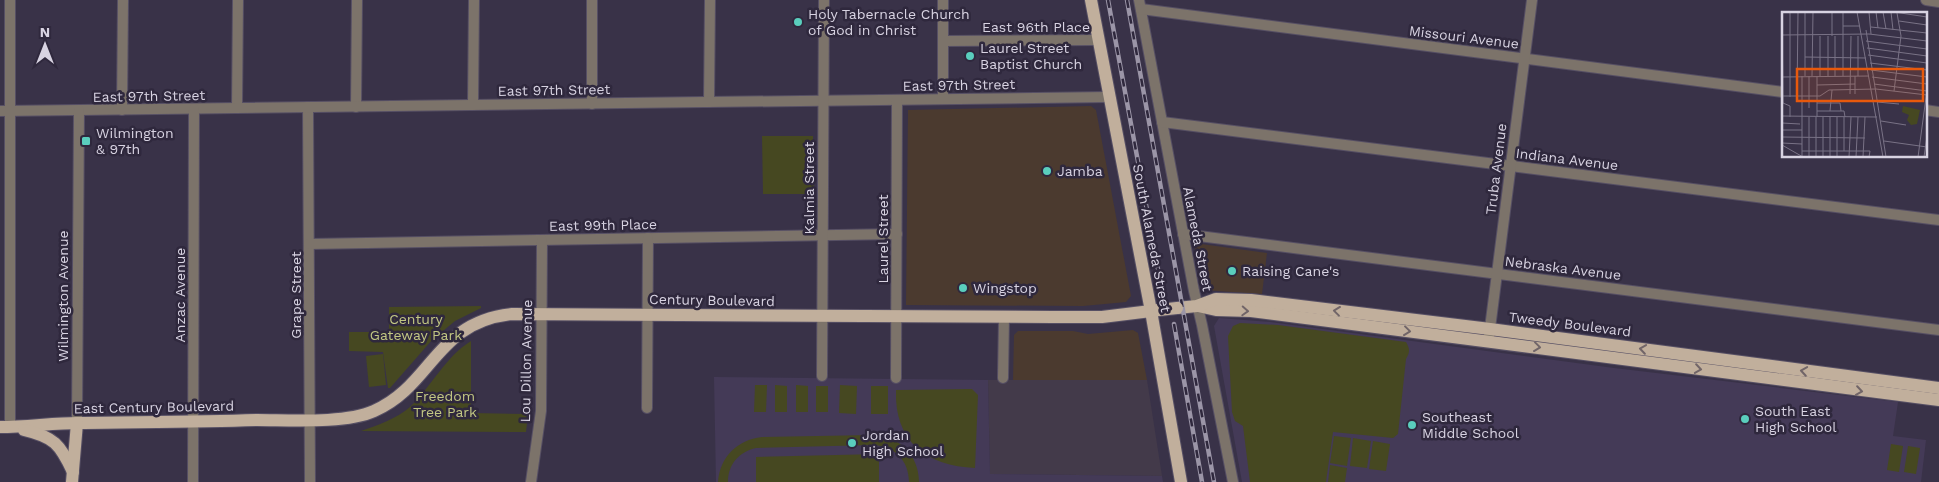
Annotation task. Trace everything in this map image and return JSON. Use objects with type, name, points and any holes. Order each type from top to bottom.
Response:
[{"type":"main road","name":"South Alameda Street","points":[[1091,0],[1108,97],[1155,310],[1181,482]]},
{"type":"main road","name":"Tweedy Boulevard","points":[[1155,310],[1197,306],[1216,310],[1251,311],[1489,335],[1939,388]]},
{"type":"main road","name":"Century Boulevard","points":[[309,419],[353,417],[374,411],[411,385],[448,343],[471,325],[498,315],[541,313],[1102,317],[1155,310]]},
{"type":"main road","name":"Tweedy Boulevard","points":[[1489,335],[1939,400]]},
{"type":"main road","name":"East Century Boulevard","points":[[5,427],[77,423],[309,419]]},
{"type":"main road","name":"Wilmington Avenue","points":[[73,477],[77,423]]},
{"type":"main road","points":[[5,427],[40,434],[57,443],[73,477]]},
{"type":"street","points":[[5,427],[5,111],[10,0]]},
{"type":"street","points":[[122,110],[123,0]]},
{"type":"street","points":[[237,108],[238,0]]},
{"type":"street","points":[[356,107],[357,0]]},
{"type":"street","points":[[473,105],[474,0]]},
{"type":"street","points":[[592,0],[592,104]]},
{"type":"street","points":[[709,102],[710,0]]},
{"type":"street","name":"Kalmia Street","points":[[822,376],[824,0]]},
{"type":"street","points":[[943,0],[943,99]]},
{"type":"street","name":"Truba Avenue","points":[[1489,335],[1532,0]]},
{"type":"street","points":[[1926,0],[1939,2]]},
{"type":"street","name":"Missouri Avenue","points":[[1140,5],[1524,59],[1782,92]]},
{"type":"street","name":"Alameda Street","points":[[1140,5],[1197,306],[1233,482]]},
{"type":"street","name":"East 96th Place","points":[[943,41],[1099,40]]},
{"type":"street","name":"East 97th Street","points":[[5,111],[1108,97]]},
{"type":"street","name":"Laurel Street","points":[[896,378],[897,100]]},
{"type":"street","name":"Grape Street","points":[[308,107],[310,482]]},
{"type":"street","name":"Anzac Avenue","points":[[193,482],[194,109]]},
{"type":"street","name":"Wilmington Avenue","points":[[77,423],[79,110]]},
{"type":"street","points":[[1926,110],[1939,112]]},
{"type":"street","name":"Indiana Avenue","points":[[1162,122],[1939,220]]},
{"type":"street","name":"East 99th Place","points":[[309,244],[897,234]]},
{"type":"street","name":"Nebraska Avenue","points":[[1183,234],[1939,330]]},
{"type":"street","points":[[647,408],[648,238]]},
{"type":"street","name":"Lou Dillon Avenue","points":[[531,482],[541,411],[542,240]]},
{"type":"street","points":[[1003,378],[1004,317]]},
{"type":"shaded area","points":[[1091,106],[1096,110],[1131,296],[1126,302],[1083,306],[906,305],[908,110]]},
{"type":"shaded area","name":"Raising Cane's","points":[[1194,243],[1267,253],[1262,294],[1203,290]]},
{"type":"shaded area","name":"Southeast Middle School","points":[[1219,318],[1270,322],[1614,368],[1898,402],[1893,436],[1926,440],[1921,482],[1242,482],[1214,326]]},
{"type":"shaded area","points":[[1133,330],[1138,333],[1147,380],[1013,380],[1014,335],[1018,331],[1073,331],[1088,334]]},
{"type":"shaded area","name":"Jordan High School","points":[[714,377],[988,380],[990,474],[1162,476],[1163,482],[716,482]]},
{"type":"shaded area","points":[[988,380],[1147,380],[1162,476],[990,474]]},
{"type":"green space","points":[[762,136],[813,136],[814,194],[763,194]]},
{"type":"green space","name":"Century Gateway Park","points":[[481,306],[481,308],[455,321],[432,340],[390,388],[388,388],[383,352],[349,351],[349,332],[389,332],[389,307]]},
{"type":"green space","points":[[1240,323],[1278,325],[1406,342],[1409,350],[1406,359],[1398,434],[1393,438],[1333,432],[1326,482],[1250,482],[1243,426],[1235,421],[1232,412],[1228,336],[1233,326]]},
{"type":"green space","name":"Freedom Tree Park","points":[[471,341],[471,413],[528,414],[526,432],[361,431],[393,418],[410,407],[446,363]]},
{"type":"green space","points":[[383,354],[386,385],[369,387],[366,356]]},
{"type":"green space","points":[[755,385],[767,385],[766,412],[754,412]]},
{"type":"green space","points":[[775,385],[787,386],[787,412],[775,412]]},
{"type":"green space","points":[[796,385],[808,386],[808,412],[796,412]]},
{"type":"green space","points":[[840,385],[857,386],[856,414],[839,413]]},
{"type":"green space","points":[[816,386],[828,386],[828,412],[816,412]]},
{"type":"green space","points":[[871,386],[888,386],[888,414],[871,414]]},
{"type":"green space","points":[[972,389],[978,395],[975,468],[942,462],[928,456],[907,437],[897,408],[896,390]]},
{"type":"green space","points":[[873,435],[891,439],[906,449],[915,463],[919,482],[909,482],[906,467],[894,451],[873,445],[756,448],[744,452],[732,464],[728,482],[718,482],[722,465],[731,451],[753,439],[762,437]]},
{"type":"green space","points":[[1334,436],[1351,438],[1347,466],[1330,463]]},
{"type":"green space","points":[[1353,438],[1371,441],[1367,468],[1350,466]]},
{"type":"green space","points":[[1373,441],[1390,444],[1386,471],[1369,469]]},
{"type":"green space","points":[[1891,444],[1903,446],[1899,472],[1887,470]]},
{"type":"green space","points":[[1908,446],[1920,448],[1916,474],[1904,472]]},
{"type":"green space","points":[[879,454],[879,482],[756,482],[756,457]]},
{"type":"green space","points":[[1330,465],[1347,468],[1345,482],[1328,482]]},
{"type":"railway","points":[[1108,0],[1162,291]]},
{"type":"railway","points":[[1127,0],[1214,482]]},
{"type":"railway","points":[[1174,324],[1202,482]]},
{"type":"place","name":"Holy Tabernacle Church of God in Christ","points":[[798,22]]},
{"type":"place","name":"Laurel Street Baptist Church","points":[[970,56]]},
{"type":"place","name":"Wilmington & 97th","points":[[86,141]]},
{"type":"place","name":"Jamba","points":[[1047,171]]},
{"type":"place","name":"Raising Cane's","points":[[1232,271]]},
{"type":"place","name":"Wingstop","points":[[963,288]]},
{"type":"place","name":"South East High School","points":[[1745,419]]},
{"type":"place","name":"Southeast Middle School","points":[[1412,425]]},
{"type":"place","name":"Jordan High School","points":[[852,443]]}]
